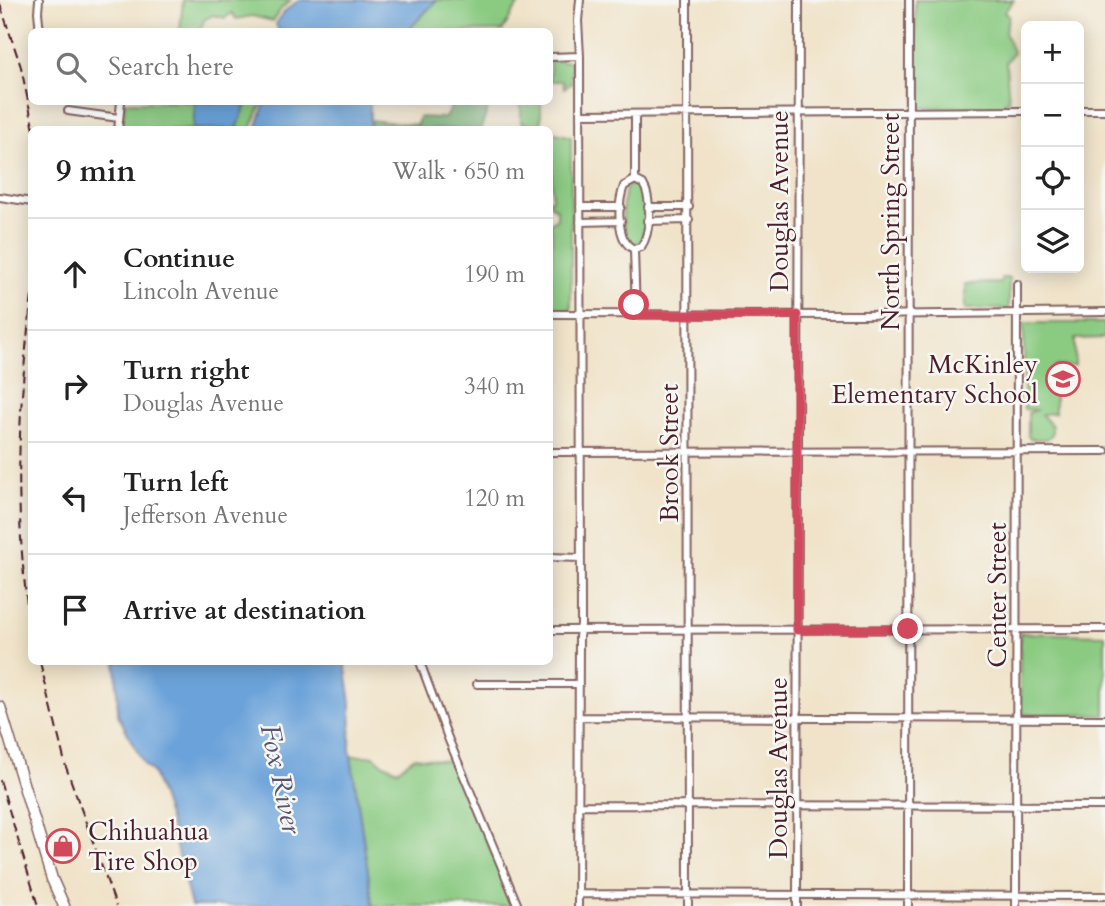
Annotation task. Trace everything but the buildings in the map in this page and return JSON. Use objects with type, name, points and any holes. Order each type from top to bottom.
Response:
[{"type":"main road","points":[[0,707],[58,895],[64,906]]},
{"type":"main road","points":[[58,895],[59,906]]},
{"type":"street","points":[[39,0],[39,28]]},
{"type":"street","points":[[578,906],[580,0]]},
{"type":"street","name":"Brook Street","points":[[687,0],[688,906]]},
{"type":"street","name":"Douglas Avenue","points":[[797,906],[799,0]]},
{"type":"street","name":"North Spring Street","points":[[908,906],[909,0]]},
{"type":"street","points":[[553,57],[580,57]]},
{"type":"street","points":[[119,126],[121,105]]},
{"type":"street","points":[[1084,110],[1105,110]]},
{"type":"street","points":[[68,111],[120,118]]},
{"type":"street","points":[[580,114],[1021,111]]},
{"type":"street","points":[[635,114],[635,180]]},
{"type":"street","points":[[635,180],[645,187],[648,221],[645,241],[641,247],[634,249],[626,244],[621,207],[624,186],[635,180]]},
{"type":"street","points":[[0,197],[28,202]]},
{"type":"street","points":[[580,207],[621,207]]},
{"type":"street","points":[[648,207],[689,207]]},
{"type":"street","points":[[648,221],[689,220]]},
{"type":"street","points":[[580,222],[621,221]]},
{"type":"street","points":[[634,249],[636,315]]},
{"type":"street","name":"Center Street","points":[[1016,906],[1017,284]]},
{"type":"street","points":[[553,314],[1105,312]]},
{"type":"street","points":[[553,452],[1105,451]]},
{"type":"street","points":[[553,557],[580,558]]},
{"type":"street","points":[[553,630],[1105,629]]},
{"type":"street","points":[[421,665],[448,738],[518,906]]},
{"type":"street","points":[[477,684],[579,684]]},
{"type":"street","points":[[579,717],[1105,719]]},
{"type":"street","points":[[579,805],[1105,806]]},
{"type":"street","points":[[578,894],[1105,896]]},
{"type":"green space","points":[[183,0],[291,0],[273,21],[252,16],[236,19],[232,13],[225,18],[213,15],[204,20],[201,28],[180,28]]},
{"type":"green space","points":[[437,0],[521,0],[504,28],[411,28]]},
{"type":"green space","points":[[915,0],[1014,0],[1004,12],[1009,16],[1005,32],[1013,52],[1006,62],[1009,101],[1004,102],[1004,106],[921,108],[916,105]]},
{"type":"green space","points":[[553,60],[571,62],[571,84],[564,88],[563,81],[553,81]]},
{"type":"green space","points":[[125,105],[261,105],[252,126],[122,126]]},
{"type":"green space","points":[[452,105],[489,105],[482,126],[370,126],[371,120],[417,125],[419,117],[445,118]]},
{"type":"green space","points":[[521,105],[541,105],[541,125],[521,123]]},
{"type":"green space","points":[[553,132],[571,137],[571,310],[553,310],[553,221],[557,218],[557,210],[553,207]]},
{"type":"green space","points":[[634,184],[644,190],[646,209],[641,241],[634,244],[626,237],[623,210],[625,191],[628,186]]},
{"type":"green space","points":[[1001,278],[1009,278],[1009,309],[965,309],[965,284],[1001,283]]},
{"type":"green space","points":[[1024,323],[1105,323],[1105,338],[1075,339],[1075,366],[1055,366],[1055,413],[1041,414],[1052,426],[1052,434],[1047,439],[1030,439],[1028,436],[1028,413],[1037,410],[1024,409]]},
{"type":"green space","points":[[1020,633],[1105,635],[1105,715],[1020,714]]},
{"type":"green space","points":[[351,756],[374,756],[397,770],[415,757],[454,762],[514,906],[373,906]]},
{"type":"water","points":[[299,0],[437,0],[410,28],[278,28],[276,24],[285,11]]},
{"type":"water","points":[[195,105],[246,105],[238,126],[193,126]]},
{"type":"water","points":[[264,105],[370,105],[370,126],[257,126]]},
{"type":"water","name":"Fox River","points":[[116,665],[345,665],[351,703],[350,749],[373,906],[191,906],[169,819],[153,773],[144,764],[118,715]]},
{"type":"railway","points":[[0,4],[21,67],[28,101]]},
{"type":"railway","points":[[29,105],[33,126]]},
{"type":"railway","points":[[28,330],[19,467],[22,552],[28,609]]},
{"type":"railway","points":[[41,665],[66,767],[116,906]]},
{"type":"railway","points":[[0,780],[38,906]]},
{"type":"place","name":"McKinley Elementary School","points":[[1063,379]]},
{"type":"place","name":"Chihuahua Tire Shop","points":[[63,846]]},
{"type":"route","points":[[634,305],[636,315],[797,315],[797,630],[908,629]]}]
